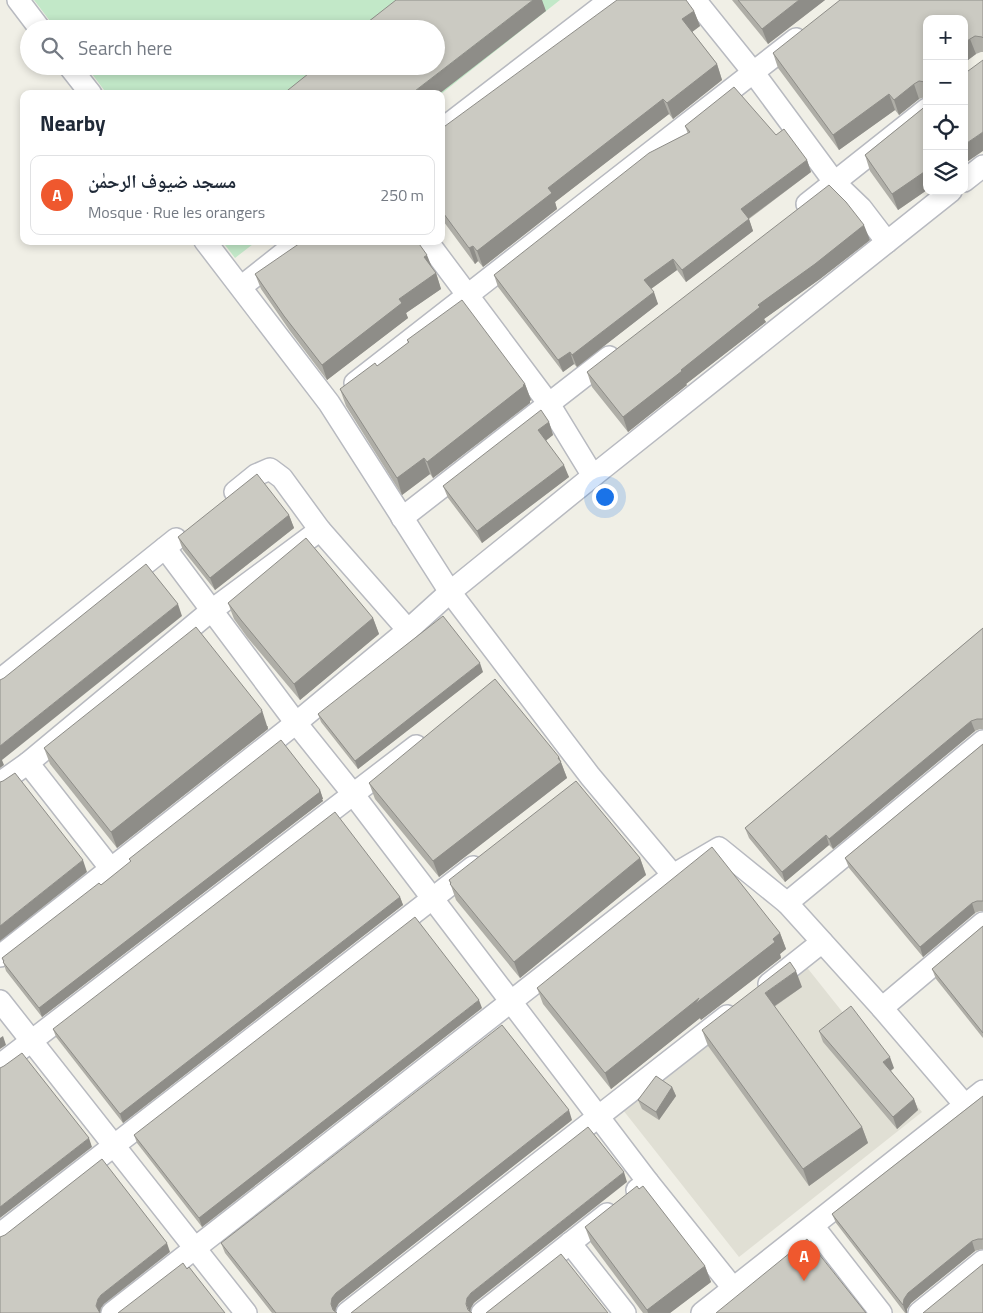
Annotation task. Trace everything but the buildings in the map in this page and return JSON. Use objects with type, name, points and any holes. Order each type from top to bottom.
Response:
[{"type":"street","points":[[18,0],[33,20]]},
{"type":"street","points":[[445,127],[610,0]]},
{"type":"street","points":[[695,0],[753,72],[835,183],[861,208],[887,242]]},
{"type":"street","points":[[329,403],[814,24]]},
{"type":"street","points":[[76,75],[88,90]]},
{"type":"street","points":[[788,219],[923,112]]},
{"type":"street","points":[[968,178],[983,166]]},
{"type":"street","points":[[0,956],[296,723],[408,630],[450,592],[946,195]]},
{"type":"street","points":[[208,245],[329,403],[503,678],[582,782],[673,875]]},
{"type":"street","points":[[241,287],[294,245]]},
{"type":"street","points":[[430,245],[549,404],[593,476]]},
{"type":"street","points":[[402,518],[626,344]]},
{"type":"street","points":[[218,506],[256,475],[270,469],[282,478],[320,530],[408,630]]},
{"type":"street","points":[[0,680],[188,530]]},
{"type":"street","points":[[0,783],[28,763],[212,610],[320,530]]},
{"type":"street","points":[[166,548],[296,723],[648,1182],[734,1288]]},
{"type":"street","points":[[0,1065],[432,733]]},
{"type":"street","points":[[787,903],[983,741]]},
{"type":"street","points":[[28,763],[110,869]]},
{"type":"street","points":[[112,1313],[673,875],[719,848],[787,903],[882,1008],[965,1105]]},
{"type":"street","points":[[0,1234],[488,856]]},
{"type":"street","points":[[882,1008],[983,923]]},
{"type":"street","points":[[347,1313],[822,942]]},
{"type":"street","points":[[0,1001],[246,1313]]},
{"type":"street","points":[[702,1313],[983,1091]]},
{"type":"street","points":[[482,1313],[648,1182]]},
{"type":"street","points":[[813,1226],[881,1313]]},
{"type":"street","points":[[570,1243],[625,1313]]},
{"type":"street","points":[[919,1313],[983,1261]]},
{"type":"shaded area","points":[[805,965],[922,1112],[739,1257],[623,1110]]},
{"type":"green space","points":[[34,0],[560,0],[445,91],[104,90],[93,75],[445,75],[445,20],[49,20]]},
{"type":"green space","points":[[225,245],[252,245],[235,258]]},
{"type":"place","name":"مسجد ضيوف الرحمٰن","points":[[804,1281]]}]
